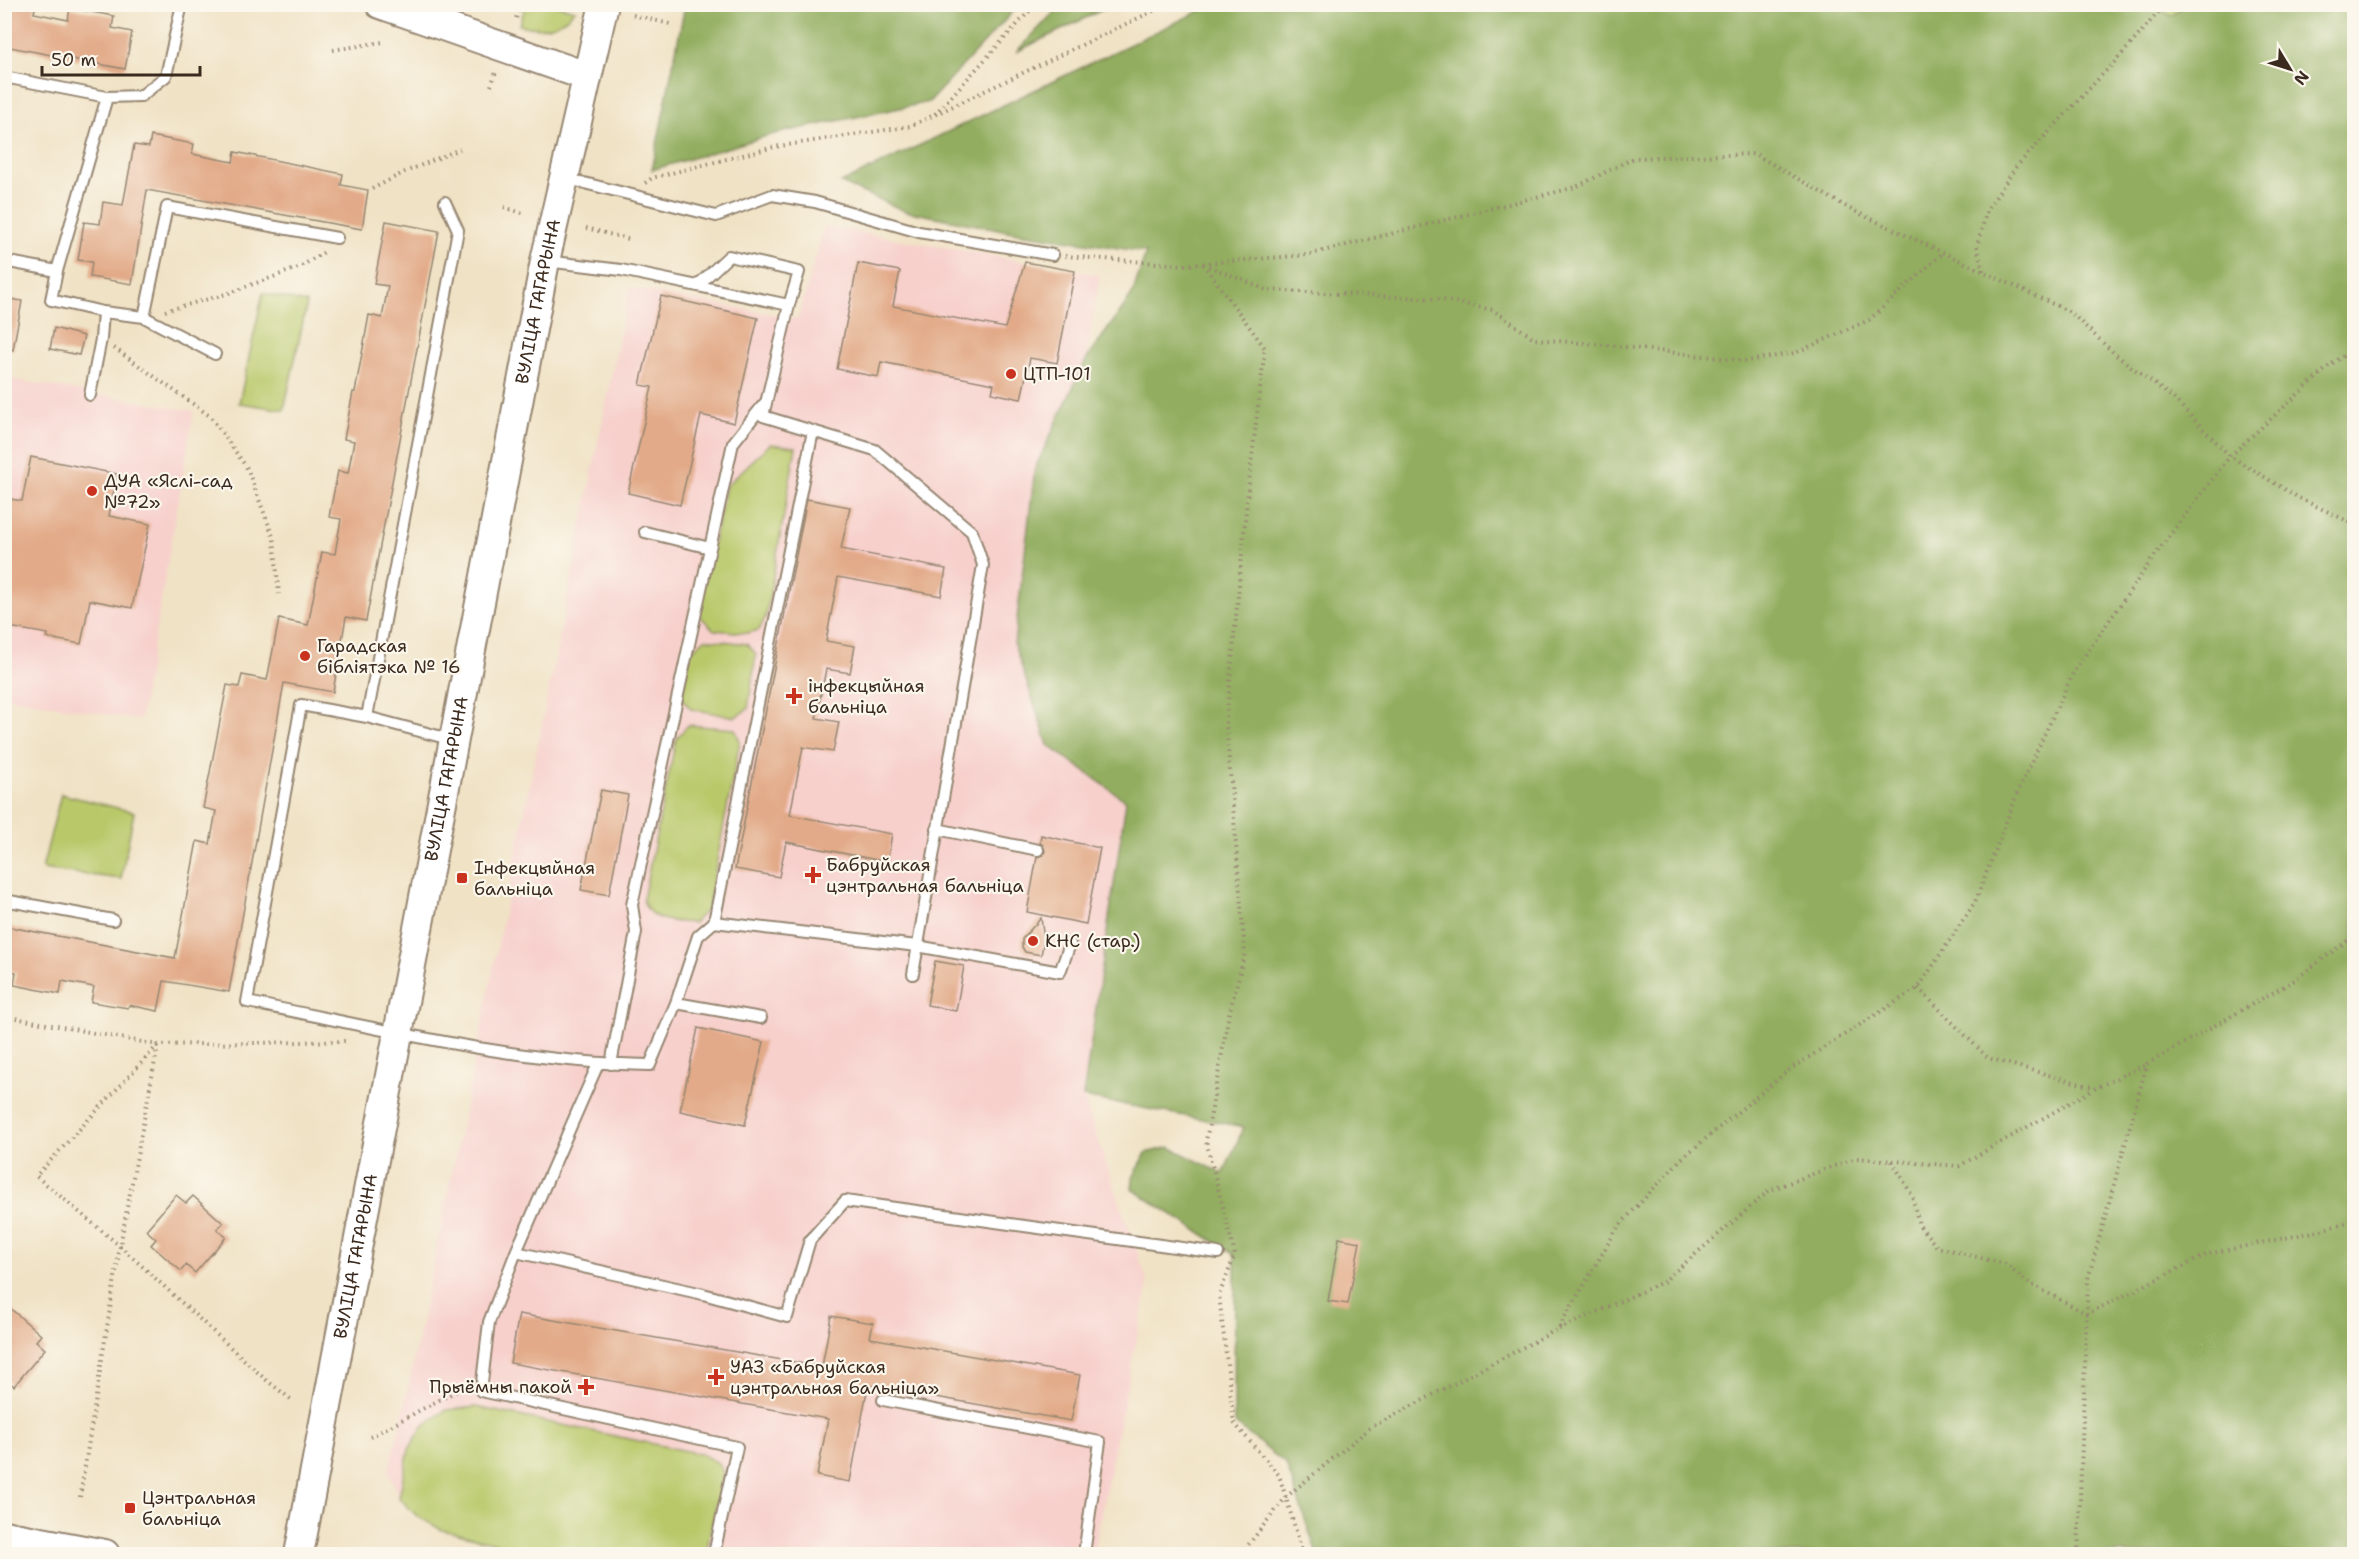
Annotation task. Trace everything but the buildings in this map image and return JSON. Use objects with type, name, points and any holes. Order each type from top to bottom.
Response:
[{"type":"main road","points":[[380,4],[586,76]]},
{"type":"main road","name":"ВУЛІЦА ГАГАРЫНА","points":[[299,1554],[544,261],[604,4]]},
{"type":"main road","points":[[4,1535],[105,1554]]},
{"type":"lane","points":[[4,77],[107,97],[141,96],[166,76],[183,4]]},
{"type":"lane","points":[[107,97],[57,271],[51,300],[104,312],[144,317],[215,354]]},
{"type":"lane","points":[[564,178],[716,216],[772,195],[815,202],[919,231],[1053,255]]},
{"type":"lane","points":[[367,717],[458,230],[445,202]]},
{"type":"lane","points":[[144,317],[166,207],[336,242]]},
{"type":"lane","points":[[697,286],[729,256],[799,272],[789,304],[763,416],[874,450],[972,532],[983,565],[913,974]]},
{"type":"lane","points":[[4,261],[57,271]]},
{"type":"lane","points":[[544,261],[621,270],[789,304]]},
{"type":"lane","points":[[90,395],[104,312]]},
{"type":"lane","points":[[610,1064],[636,932],[632,905],[733,443],[765,404]]},
{"type":"lane","points":[[453,740],[367,717],[302,705],[247,1002],[477,1049],[598,1064],[650,1065],[676,1003],[698,936],[714,922],[813,431]]},
{"type":"lane","points":[[645,532],[710,548]]},
{"type":"lane","points":[[937,829],[1038,850]]},
{"type":"lane","points":[[4,900],[113,920]]},
{"type":"lane","points":[[714,922],[917,946],[1060,972],[1070,944]]},
{"type":"lane","points":[[676,1003],[761,1018]]},
{"type":"lane","points":[[598,1064],[516,1252],[489,1322],[481,1391],[736,1447],[714,1554]]},
{"type":"lane","points":[[516,1252],[703,1294],[787,1317],[810,1240],[845,1201],[1218,1253]]},
{"type":"lane","points":[[883,1400],[1101,1442],[1084,1554]]},
{"type":"path","points":[[516,18],[521,4]]},
{"type":"path","points":[[933,116],[1036,4]]},
{"type":"path","points":[[639,186],[652,178],[774,147],[911,126],[1168,4]]},
{"type":"path","points":[[1983,271],[1977,246],[1987,210],[2016,167],[2132,43],[2165,4]]},
{"type":"path","points":[[633,15],[670,24]]},
{"type":"path","points":[[333,50],[383,42]]},
{"type":"path","points":[[490,86],[496,72]]},
{"type":"path","points":[[372,189],[405,172],[460,149]]},
{"type":"path","points":[[1053,255],[1183,265],[1307,255],[1576,187],[1634,158],[1755,154],[1852,210],[2070,312],[2116,355],[2173,399],[2230,456],[2299,498],[2355,524]]},
{"type":"path","points":[[504,207],[525,214]]},
{"type":"path","points":[[586,228],[628,239]]},
{"type":"path","points":[[144,317],[226,294],[298,268],[336,242]]},
{"type":"path","points":[[1203,263],[1267,290],[1438,299],[1493,310],[1535,339],[1747,361],[1795,354],[1869,320],[1942,252]]},
{"type":"path","points":[[1203,263],[1265,348],[1248,490],[1226,723],[1245,953],[1229,1014],[1206,1141],[1235,1255],[1219,1295],[1234,1423],[1279,1475],[1303,1554]]},
{"type":"path","points":[[101,339],[210,416],[247,468],[274,539],[279,594]]},
{"type":"path","points":[[1558,1329],[1618,1227],[1681,1159],[1790,1069],[1918,988],[1975,902],[2019,789],[2074,671],[2155,555],[2230,456],[2329,366],[2355,348]]},
{"type":"path","points":[[1241,1554],[1286,1497],[1370,1428],[1558,1329],[1663,1282],[1770,1190],[1856,1158],[1959,1166],[2096,1088],[2147,1064],[2293,981],[2355,936]]},
{"type":"path","points":[[1918,988],[1988,1058],[2096,1088]]},
{"type":"path","points":[[4,1016],[158,1045],[356,1041]]},
{"type":"path","points":[[80,1497],[120,1246],[158,1045]]},
{"type":"path","points":[[158,1045],[36,1176],[120,1246],[292,1401]]},
{"type":"path","points":[[2078,1554],[2088,1279],[2147,1064]]},
{"type":"path","points":[[1892,1161],[1912,1195],[1919,1225],[1937,1247],[2004,1264],[2026,1282],[2087,1314]]},
{"type":"path","points":[[2087,1314],[2208,1254],[2318,1231],[2355,1220]]},
{"type":"path","points":[[370,1437],[460,1389],[481,1391]]},
{"type":"shaded area","name":"Бабруйская цэнтральная бальніца","points":[[824,226],[1100,275],[1086,360],[1035,468],[1048,745],[1126,801],[1083,1097],[1148,1283],[1093,1554],[541,1554],[442,1530],[417,1516],[400,1498],[388,1472],[401,1422],[477,1049],[629,288],[798,319]]},
{"type":"shaded area","name":"ДУА «Яслі-сад №72»","points":[[4,378],[194,411],[140,720],[5,697]]},
{"type":"green space","points":[[685,4],[1019,5],[929,102],[774,134],[652,170]]},
{"type":"green space","points":[[2150,4],[2171,16],[2185,5],[2354,5],[2354,1554],[1317,1554],[1286,1464],[1234,1423],[1235,1255],[1132,1189],[1133,1178],[1146,1153],[1170,1147],[1223,1174],[1244,1127],[1083,1097],[1126,801],[1048,745],[1014,644],[1035,468],[1086,360],[1132,295],[1146,252],[1018,233],[905,211],[841,183],[1212,5]]},
{"type":"green space","points":[[526,5],[555,5],[575,10],[563,21],[543,28],[535,28],[519,25]]},
{"type":"green space","points":[[1061,5],[1112,5],[1016,52]]},
{"type":"green space","points":[[2150,5],[2185,5],[2172,16]]},
{"type":"green space","points":[[263,293],[307,303],[284,410],[239,403]]},
{"type":"green space","points":[[770,444],[796,447],[766,616],[759,630],[747,633],[714,630],[697,613],[726,486]]},
{"type":"green space","points":[[705,639],[747,644],[756,654],[748,709],[735,717],[691,709],[681,698],[690,652]]},
{"type":"green space","points":[[688,725],[735,729],[740,741],[708,908],[694,923],[656,917],[650,913],[643,899],[676,739]]},
{"type":"green space","points":[[61,794],[134,812],[121,879],[42,869]]},
{"type":"green space","points":[[476,1407],[701,1454],[717,1462],[723,1472],[706,1554],[541,1554],[442,1530],[417,1516],[399,1498],[409,1449],[424,1425],[446,1410]]},
{"type":"place","name":"ЦТП-101","points":[[1011,374]]},
{"type":"place","name":"ДУА «Яслі-сад №72»","points":[[92,491]]},
{"type":"place","name":"Гарадская бібліятэка № 16","points":[[305,656]]},
{"type":"place","name":"інфекцыйная бальніца","points":[[794,696]]},
{"type":"place","name":"Бабруйская цэнтральная бальніца","points":[[813,875]]},
{"type":"place","name":"Інфекцыйная бальніца","points":[[462,878]]},
{"type":"place","name":"КНС (стар.)","points":[[1033,941]]},
{"type":"place","name":"УАЗ «Бабруйская цэнтральная бальніца»","points":[[716,1377]]},
{"type":"place","name":"Прыёмны пакой","points":[[586,1387]]},
{"type":"place","name":"Цэнтральная бальніца","points":[[130,1508]]}]
